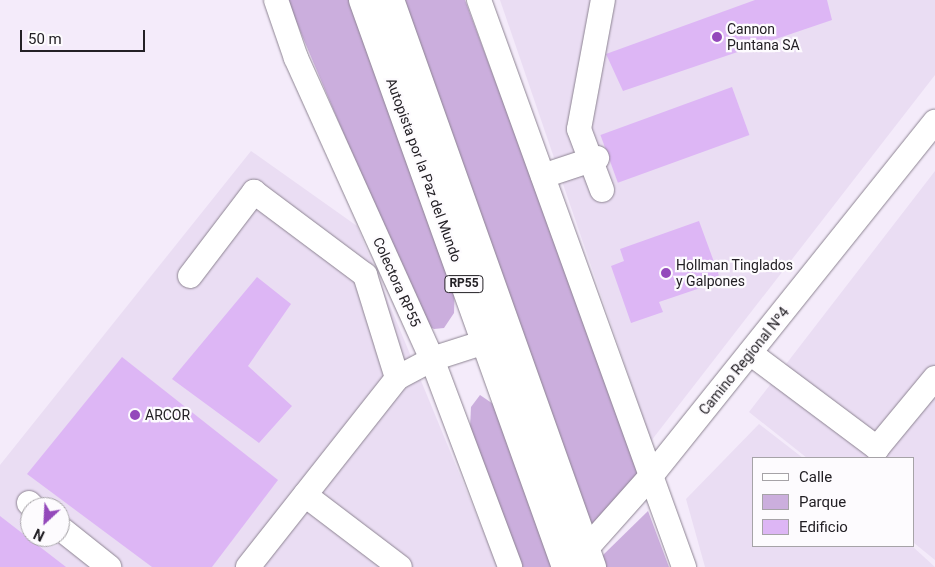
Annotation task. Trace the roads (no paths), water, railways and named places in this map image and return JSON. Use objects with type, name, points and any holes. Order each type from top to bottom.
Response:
[{"type":"highway","name":"Autopista por la Paz del Mundo","points":[[364,0],[566,567]]},
{"type":"highway","name":"Autopista por la Paz del Mundo","points":[[390,0],[589,558]]},
{"type":"street","name":"Colectora RP55","points":[[276,0],[296,58],[432,358],[510,567]]},
{"type":"street","points":[[479,0],[684,567]]},
{"type":"street","points":[[602,190],[594,159],[579,129],[603,0]]},
{"type":"street","name":"Camino Regional Nº4","points":[[589,558],[651,476],[935,122]]},
{"type":"street","points":[[543,176],[594,159]]},
{"type":"street","points":[[190,276],[254,192],[365,275],[397,378]]},
{"type":"street","points":[[248,567],[397,378],[432,358],[485,342]]},
{"type":"street","points":[[750,353],[877,448],[935,378]]},
{"type":"street","points":[[305,495],[400,567]]},
{"type":"street","points":[[70,536],[109,567]]},
{"type":"place","name":"Cannon Puntana SA","points":[[717,37]]},
{"type":"place","name":"Hollman Tinglados y Galpones","points":[[666,273]]},
{"type":"place","name":"ARCOR","points":[[135,415]]}]
